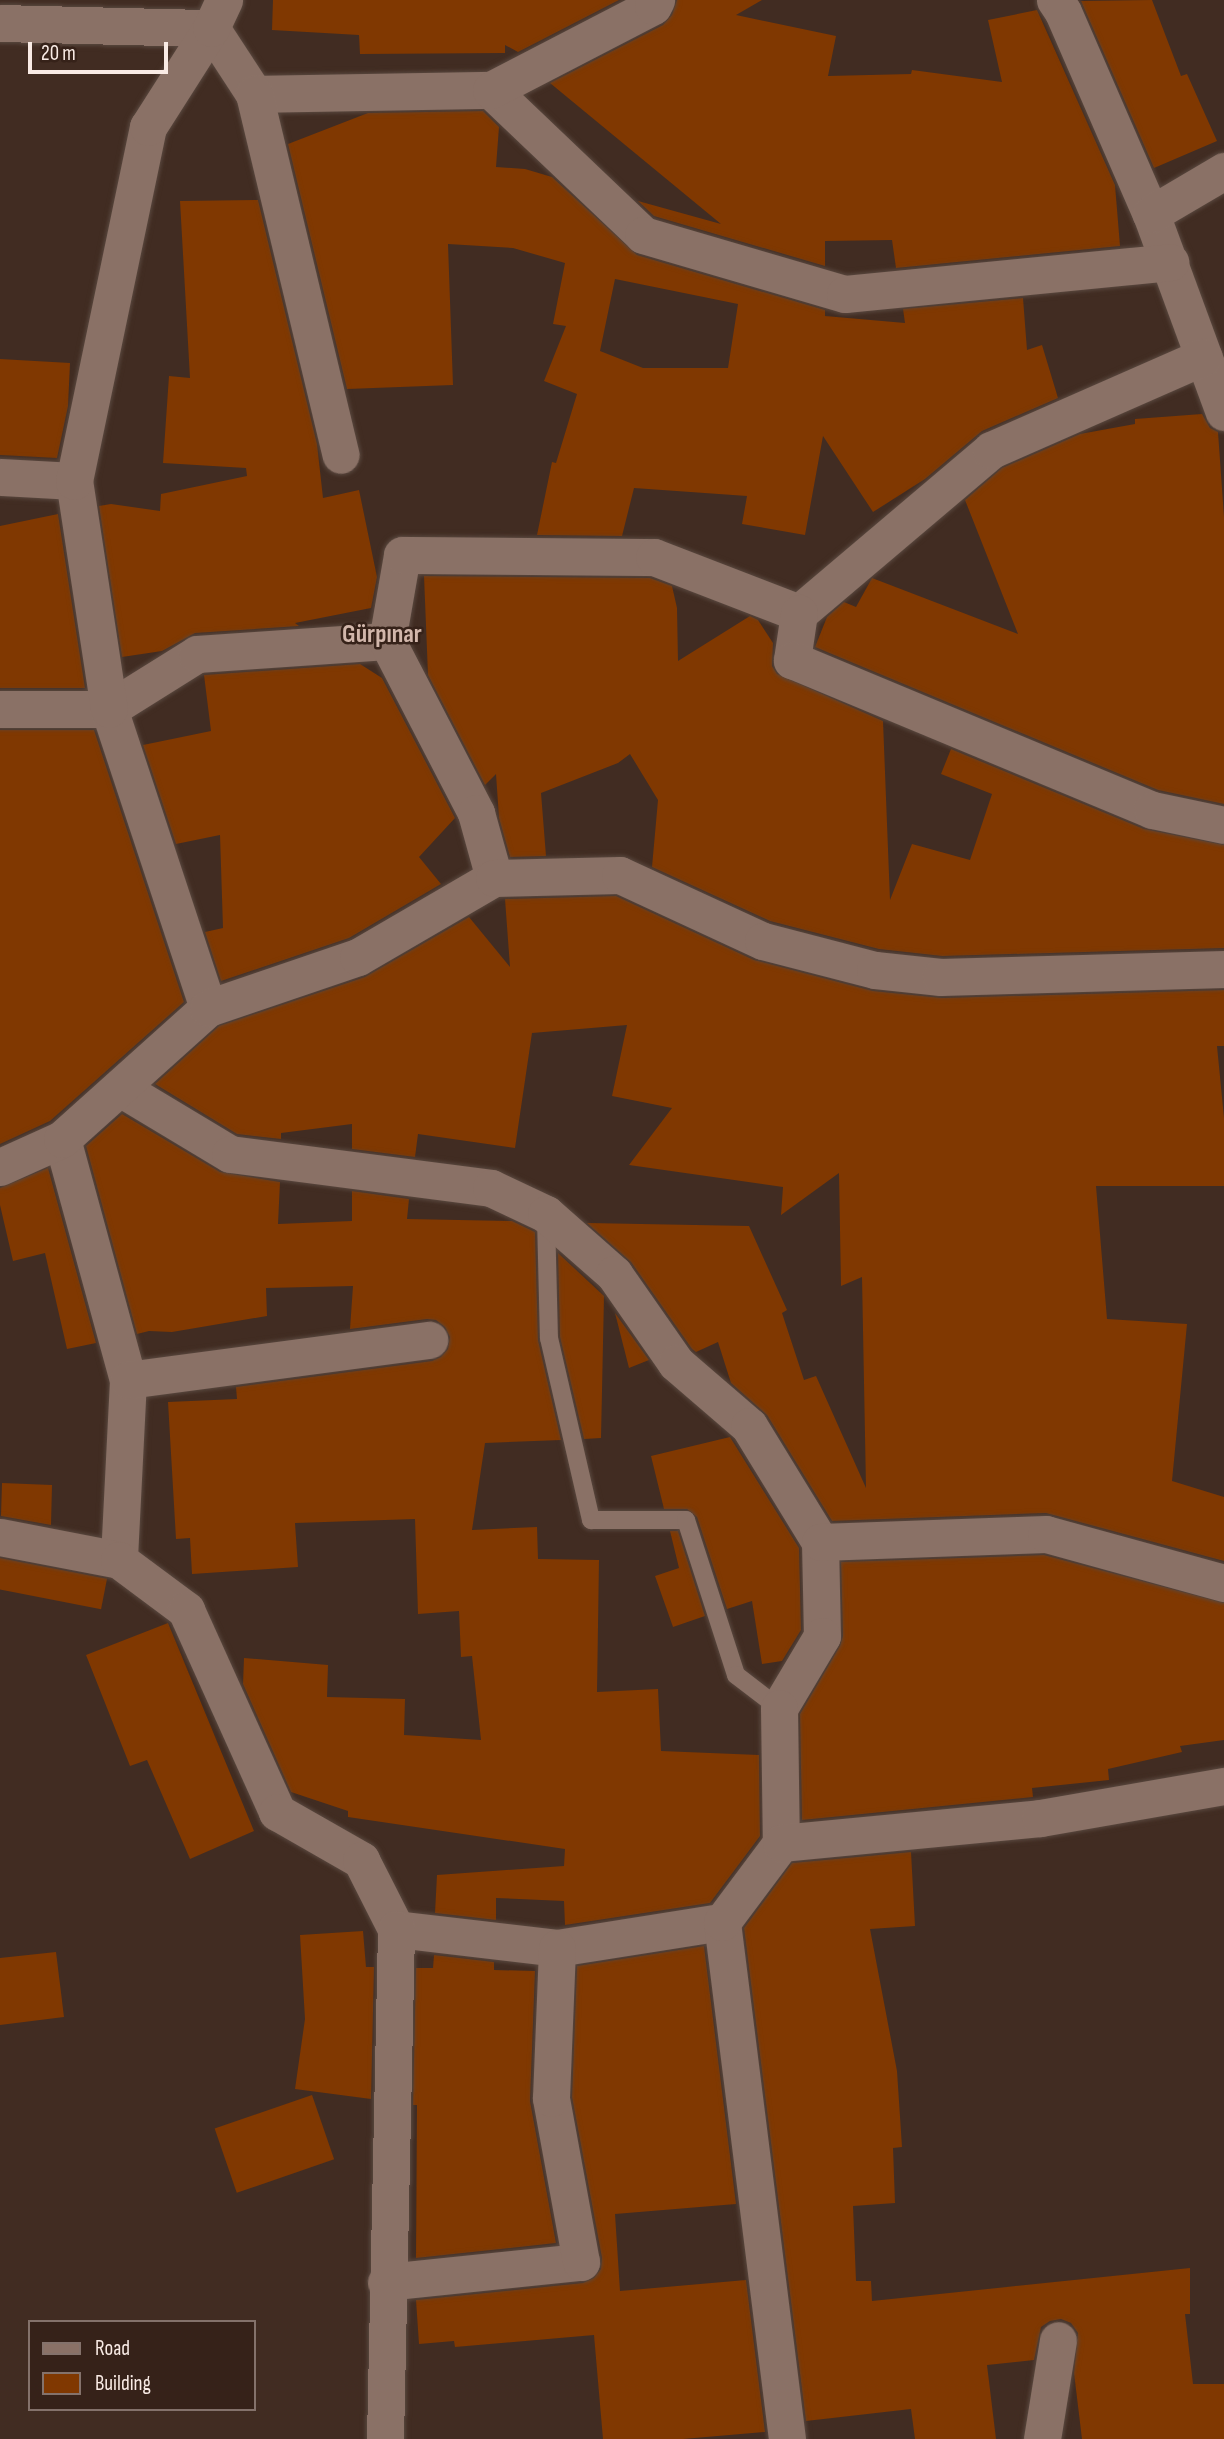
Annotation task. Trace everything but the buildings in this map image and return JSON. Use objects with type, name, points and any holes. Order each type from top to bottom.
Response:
[{"type":"street","points":[[254,94],[491,90],[653,5],[656,0]]},
{"type":"street","points":[[1055,0],[1063,12],[1151,214],[1224,412]]},
{"type":"street","points":[[0,23],[217,14]]},
{"type":"street","points":[[217,14],[254,94],[341,455]]},
{"type":"street","points":[[208,1008],[109,709],[74,481],[148,127],[217,14]]},
{"type":"street","points":[[491,90],[643,235],[845,294],[1170,262]]},
{"type":"street","points":[[1151,214],[1224,171]]},
{"type":"street","points":[[1203,357],[990,450],[799,613],[792,660],[1152,810],[1224,825]]},
{"type":"street","points":[[0,477],[74,481]]},
{"type":"street","points":[[494,878],[476,813],[387,640],[402,555],[654,557],[799,613]]},
{"type":"street","points":[[0,709],[109,709],[197,654],[387,640]]},
{"type":"street","points":[[0,1167],[62,1139],[208,1008],[358,957],[494,878],[620,875],[763,941],[875,970],[941,977],[1224,969]]},
{"type":"street","points":[[120,1088],[230,1154],[491,1188],[546,1214],[614,1274],[676,1363],[749,1426],[820,1542],[822,1636],[779,1708],[781,1843],[723,1922],[787,2439]]},
{"type":"street","points":[[62,1139],[128,1380],[119,1560]]},
{"type":"street","points":[[128,1380],[429,1340]]},
{"type":"street","points":[[820,1542],[1046,1534],[1224,1583]]},
{"type":"street","points":[[0,1537],[119,1560],[186,1610],[277,1812],[362,1860],[396,1929],[386,2282],[385,2439]]},
{"type":"street","points":[[781,1843],[1040,1818],[1223,1790]]},
{"type":"street","points":[[396,1929],[556,1948],[723,1922]]},
{"type":"street","points":[[386,2282],[582,2262],[551,2098],[556,1948]]},
{"type":"street","points":[[1042,2439],[1058,2340]]},
{"type":"lane","points":[[546,1214],[549,1338],[591,1520],[686,1520],[736,1675],[779,1708]]},
{"type":"district","name":"Gürpınar","points":[[382,635]]}]
